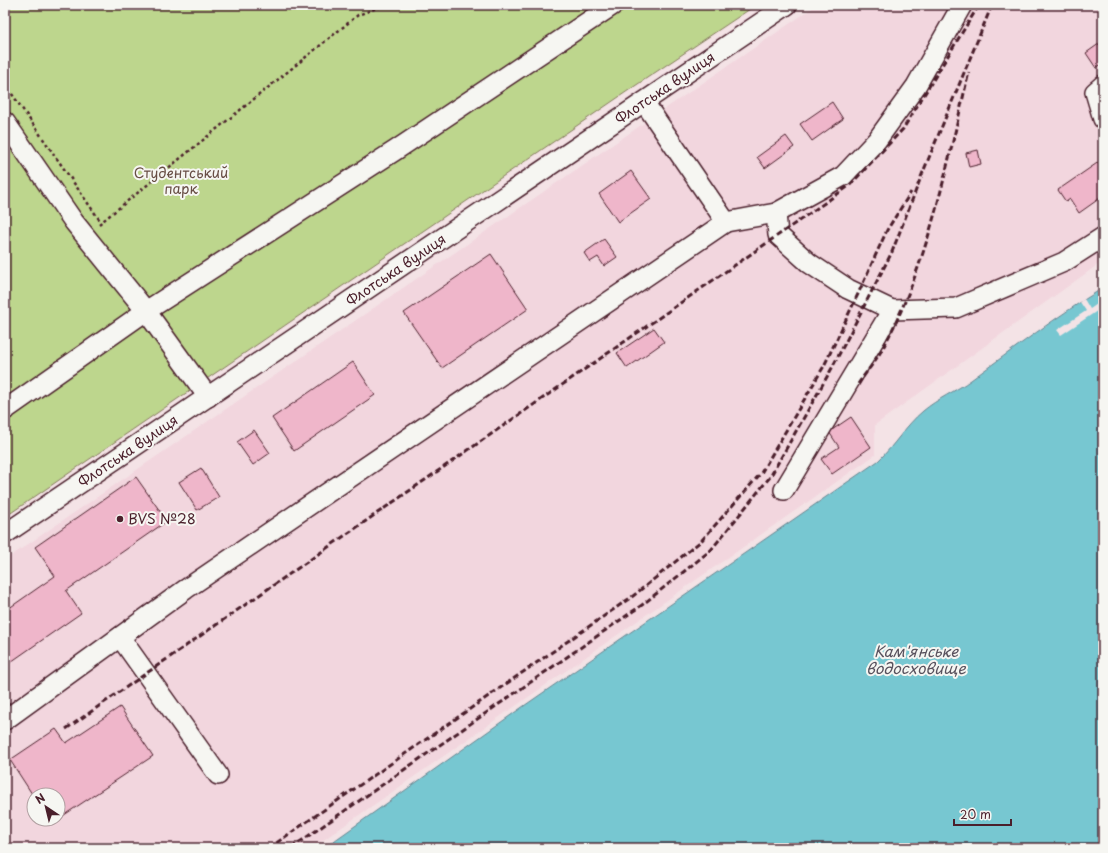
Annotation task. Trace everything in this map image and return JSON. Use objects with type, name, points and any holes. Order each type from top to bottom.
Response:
[{"type":"street","points":[[5,410],[146,311],[396,150],[613,5]]},
{"type":"street","name":"Флотська вулиця","points":[[5,534],[787,5]]},
{"type":"street","points":[[5,720],[199,580],[726,222],[776,213],[843,176],[878,140],[916,86],[962,5]]},
{"type":"street","points":[[1103,85],[1095,92],[1103,119]]},
{"type":"street","points":[[644,102],[726,222]]},
{"type":"street","points":[[5,122],[74,222],[146,311],[208,397]]},
{"type":"street","points":[[776,213],[778,235],[809,263],[848,289],[892,310],[956,308],[1064,262],[1103,237]]},
{"type":"street","points":[[784,490],[892,310]]},
{"type":"street","points":[[120,637],[218,775]]},
{"type":"path","points":[[85,236],[358,15],[385,5]]},
{"type":"path","points":[[5,84],[101,222]]},
{"type":"shaded area","points":[[817,5],[1103,5],[1103,261],[875,425],[875,455],[312,848],[5,848],[5,560]]},
{"type":"green space","name":"Студентський парк","points":[[5,5],[756,5],[632,88],[5,517]]},
{"type":"water","name":"Кам'янське водосховище","points":[[1103,288],[1103,848],[324,848],[521,708],[878,461],[911,423],[928,407],[965,384],[1053,321]]},
{"type":"pier","points":[[1084,299],[1090,309],[1103,300],[1103,307],[1061,335],[1057,330],[1086,311],[1080,302]]},
{"type":"building","points":[[1103,41],[1103,63],[1096,68],[1086,53]]},
{"type":"building","points":[[832,102],[843,119],[812,141],[800,124]]},
{"type":"building","points":[[786,136],[794,147],[765,168],[757,157]]},
{"type":"building","points":[[978,150],[981,164],[969,167],[966,153]]},
{"type":"building","points":[[1103,159],[1103,196],[1079,213],[1070,199],[1066,202],[1058,190]]},
{"type":"building","points":[[631,171],[651,199],[618,222],[599,194]]},
{"type":"building","points":[[604,239],[617,257],[604,266],[598,257],[590,262],[584,253]]},
{"type":"building","points":[[491,254],[528,309],[442,368],[404,313]]},
{"type":"building","points":[[654,328],[664,342],[627,368],[617,353]]},
{"type":"building","points":[[353,362],[375,395],[294,451],[272,418]]},
{"type":"building","points":[[851,417],[871,447],[832,474],[821,459],[839,447],[829,432]]},
{"type":"building","points":[[254,430],[270,453],[253,465],[237,442]]},
{"type":"building","points":[[201,468],[219,497],[197,510],[179,482]]},
{"type":"building","points":[[136,477],[167,521],[66,591],[81,613],[5,666],[5,611],[55,576],[35,547]]},
{"type":"building","points":[[120,707],[153,756],[66,814],[66,787],[28,787],[10,760],[56,729],[66,743]]},
{"type":"railway","points":[[66,729],[849,186],[903,129],[979,5]]},
{"type":"railway","points":[[291,848],[642,605],[711,550],[770,477],[832,368],[892,252],[921,177],[992,5]]},
{"type":"railway","points":[[858,384],[885,344],[901,312],[914,279],[936,211],[969,72]]},
{"type":"railway","points":[[269,848],[633,596],[701,541],[761,473],[824,366],[887,230],[911,192]]},
{"type":"place","name":"BVS №28","points":[[120,519]]}]
